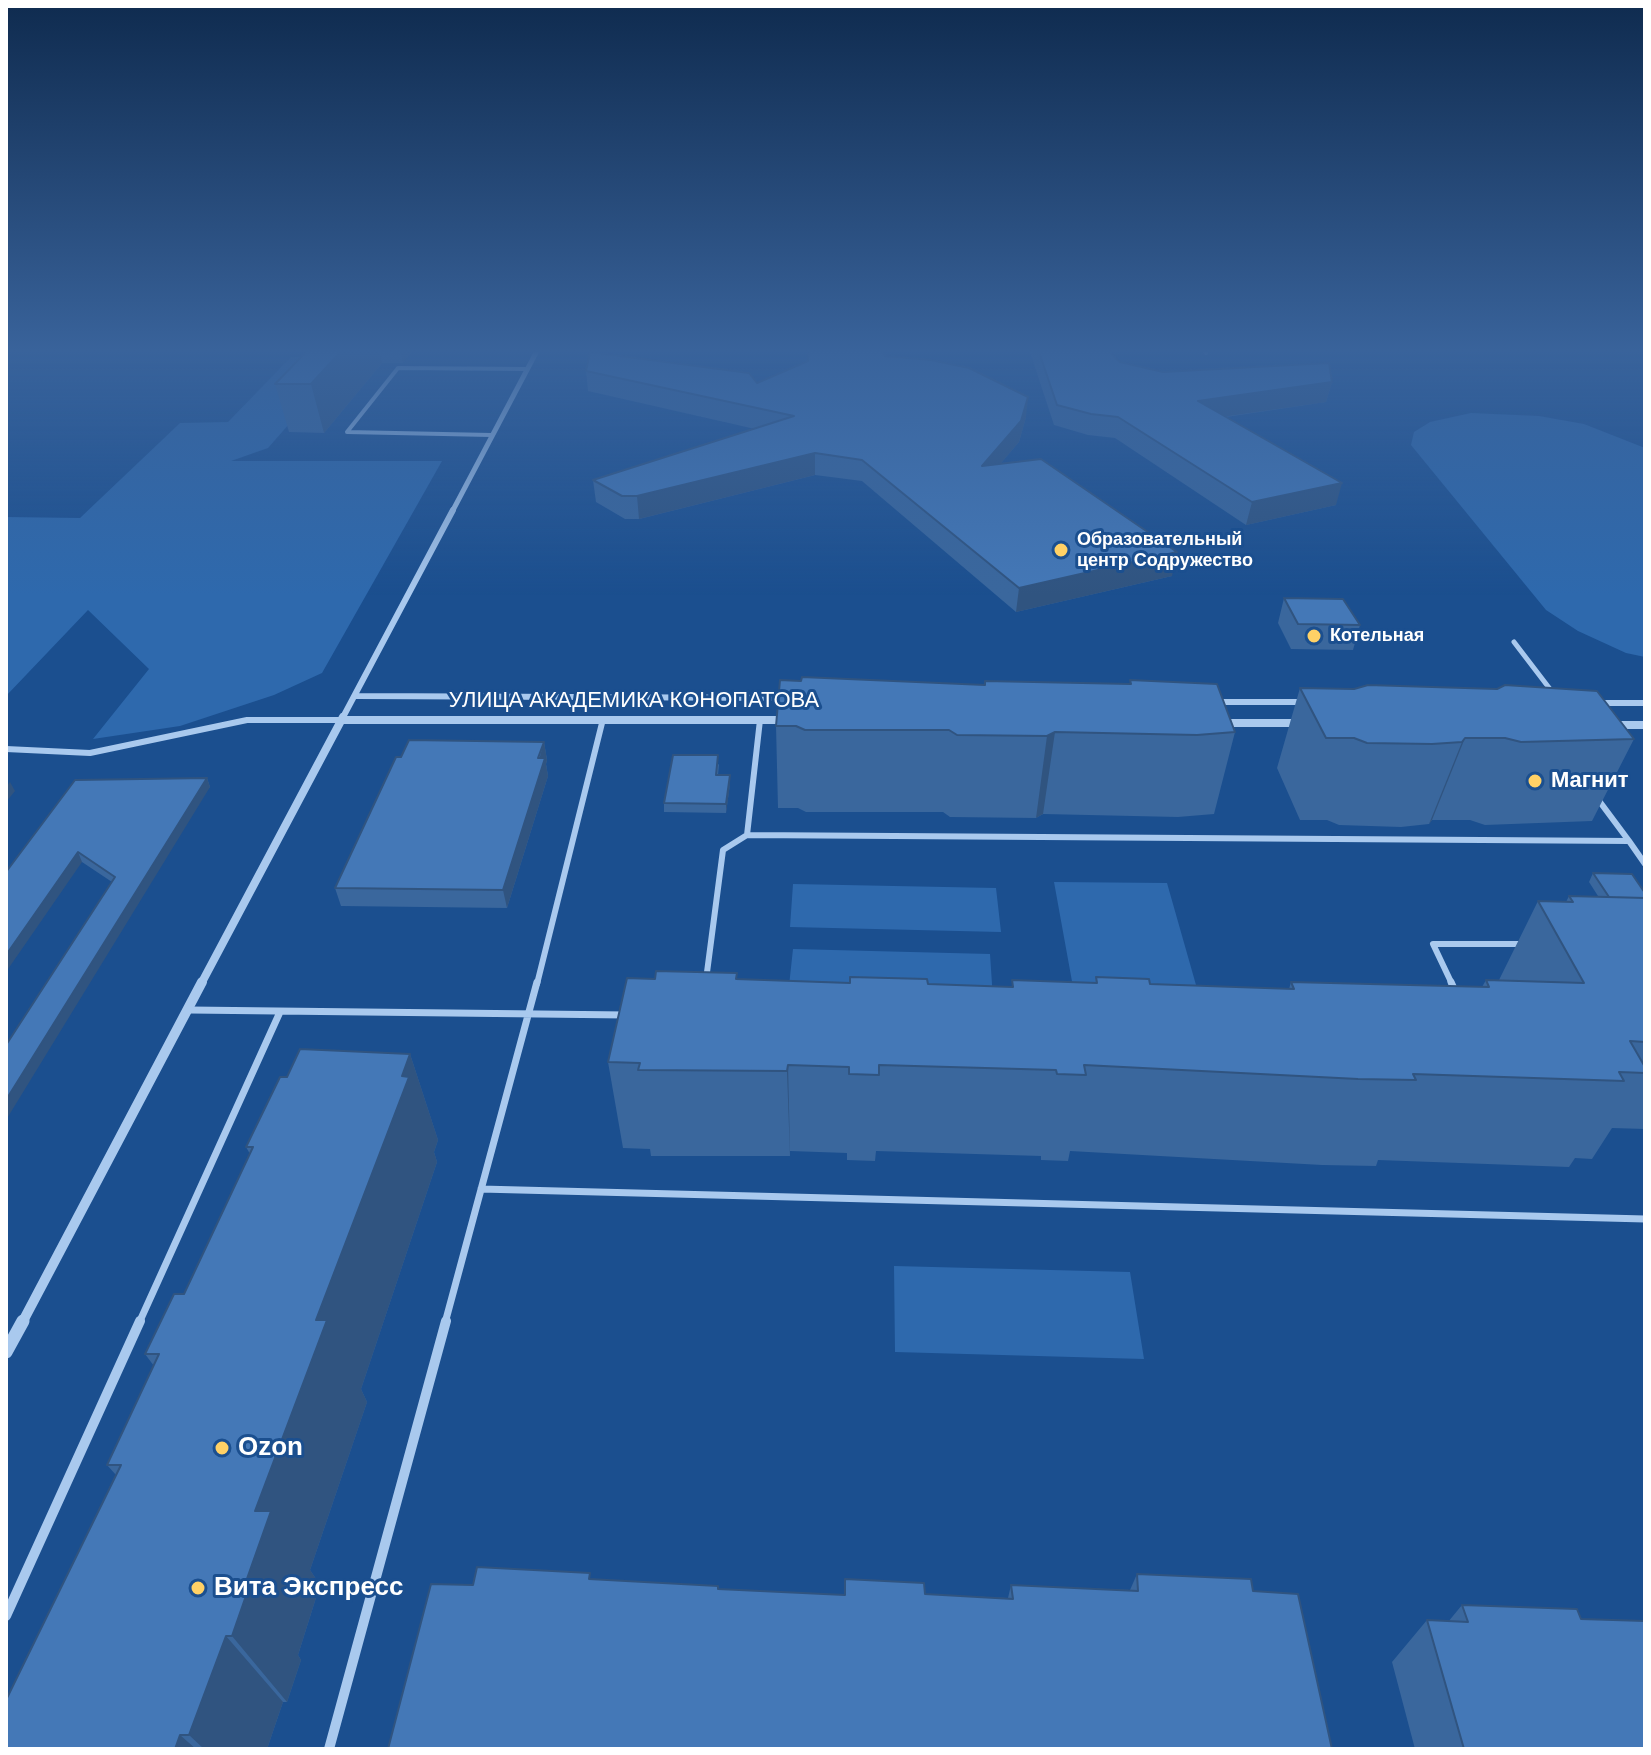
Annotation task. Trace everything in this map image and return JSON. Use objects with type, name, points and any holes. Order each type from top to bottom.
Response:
[{"type":"street","points":[[6,1352],[357,696],[493,431]]},
{"type":"street","name":"УЛИЦА АКАДЕМИКА КОНОПАТОВА","points":[[357,696],[793,698]]},
{"type":"street","points":[[1208,702],[1320,702]]},
{"type":"street","points":[[1589,703],[1645,703]]},
{"type":"street","name":"УЛИЦА АКАДЕМИКА КОНОПАТОВА","points":[[344,720],[792,720]]},
{"type":"street","points":[[1207,723],[1303,723]]},
{"type":"street","points":[[1604,725],[1645,725]]},
{"type":"lane","points":[[348,431],[491,435]]},
{"type":"lane","points":[[1514,642],[1561,703]]},
{"type":"lane","points":[[329,1749],[529,1014],[603,719]]},
{"type":"lane","points":[[6,749],[90,753],[247,720],[344,720]]},
{"type":"lane","points":[[747,835],[760,720]]},
{"type":"lane","points":[[1594,794],[1645,864]]},
{"type":"lane","points":[[705,986],[723,850],[747,835],[1629,841]]},
{"type":"lane","points":[[1458,997],[1433,944],[1539,944]]},
{"type":"lane","points":[[190,1010],[639,1015]]},
{"type":"lane","points":[[6,1616],[280,1012]]},
{"type":"lane","points":[[481,1189],[1645,1219]]},
{"type":"shaded area","points":[[172,431],[283,431],[268,448],[231,461],[442,461],[322,673],[274,695],[180,726],[93,739],[149,669],[88,610],[6,696],[6,517],[80,518]]},
{"type":"shaded area","points":[[1602,431],[1645,448],[1645,657],[1626,653],[1578,631],[1546,610],[1411,445],[1414,432]]},
{"type":"shaded area","points":[[1054,882],[1167,883],[1200,999],[1075,998]]},
{"type":"shaded area","points":[[793,884],[996,888],[1001,932],[790,927]]},
{"type":"shaded area","points":[[793,949],[990,954],[993,999],[788,995]]},
{"type":"shaded area","points":[[894,1266],[1130,1272],[1144,1359],[895,1352]]},
{"type":"building","points":[[747,431],[1012,431],[982,466],[1041,459],[1177,552],[1019,588],[862,460],[815,453],[637,496],[622,496],[593,480]]},
{"type":"building","points":[[1140,431],[1251,431],[1342,483],[1252,502]]},
{"type":"building","points":[[1284,598],[1343,599],[1360,625],[1298,624]]},
{"type":"building","points":[[802,677],[985,685],[985,681],[1131,684],[1130,680],[1217,684],[1235,732],[1197,735],[1055,732],[1047,736],[957,735],[949,730],[805,730],[796,726],[776,726],[780,680],[801,681]]},
{"type":"building","points":[[1368,685],[1497,689],[1505,685],[1597,691],[1634,739],[1521,742],[1505,738],[1465,738],[1462,742],[1432,744],[1367,743],[1354,738],[1326,738],[1300,688],[1354,689]]},
{"type":"building","points":[[409,740],[544,742],[538,758],[545,758],[503,890],[335,888],[396,757],[401,757]]},
{"type":"building","points":[[673,755],[718,755],[716,775],[730,775],[726,804],[664,803]]},
{"type":"building","points":[[207,778],[6,1100],[6,1045],[115,877],[78,852],[6,955],[6,872],[75,780]]},
{"type":"building","points":[[1593,873],[1632,874],[1645,898],[1609,897]]},
{"type":"building","points":[[1569,896],[1645,898],[1645,1042],[1630,1041],[1645,1067],[1645,1073],[1619,1072],[1624,1081],[1413,1074],[1416,1080],[1358,1079],[1084,1065],[1086,1075],[1057,1074],[1056,1070],[879,1065],[879,1075],[849,1074],[849,1067],[788,1065],[787,1071],[638,1070],[640,1063],[608,1062],[627,978],[655,979],[656,971],[737,973],[736,979],[850,983],[850,977],[927,979],[928,984],[1013,987],[1012,980],[1097,983],[1096,977],[1149,979],[1150,984],[1294,989],[1291,982],[1489,987],[1486,980],[1584,983],[1538,901],[1573,902]]},
{"type":"building","points":[[300,1049],[410,1054],[402,1076],[409,1077],[316,1320],[327,1320],[255,1511],[271,1511],[243,1590],[248,1590],[232,1636],[226,1636],[189,1735],[180,1735],[175,1749],[6,1749],[6,1700],[121,1465],[107,1465],[159,1354],[145,1354],[174,1294],[184,1294],[253,1147],[246,1147],[280,1077],[287,1077]]},
{"type":"building","points":[[477,1567],[590,1573],[589,1579],[718,1586],[718,1589],[845,1595],[845,1579],[924,1583],[925,1594],[1013,1599],[1011,1585],[1138,1591],[1137,1574],[1251,1579],[1253,1591],[1298,1594],[1332,1749],[388,1749],[431,1584],[473,1585]]},
{"type":"building","points":[[1462,1605],[1577,1609],[1581,1619],[1645,1621],[1645,1749],[1464,1749],[1427,1620],[1468,1622]]},
{"type":"place","name":"Образовательный центр Содружество","points":[[1061,550]]},
{"type":"place","name":"Котельная","points":[[1314,636]]},
{"type":"place","name":"Магнит","points":[[1535,781]]},
{"type":"place","name":"Ozon","points":[[222,1448]]},
{"type":"place","name":"Вита Экспресс","points":[[198,1588]]}]
